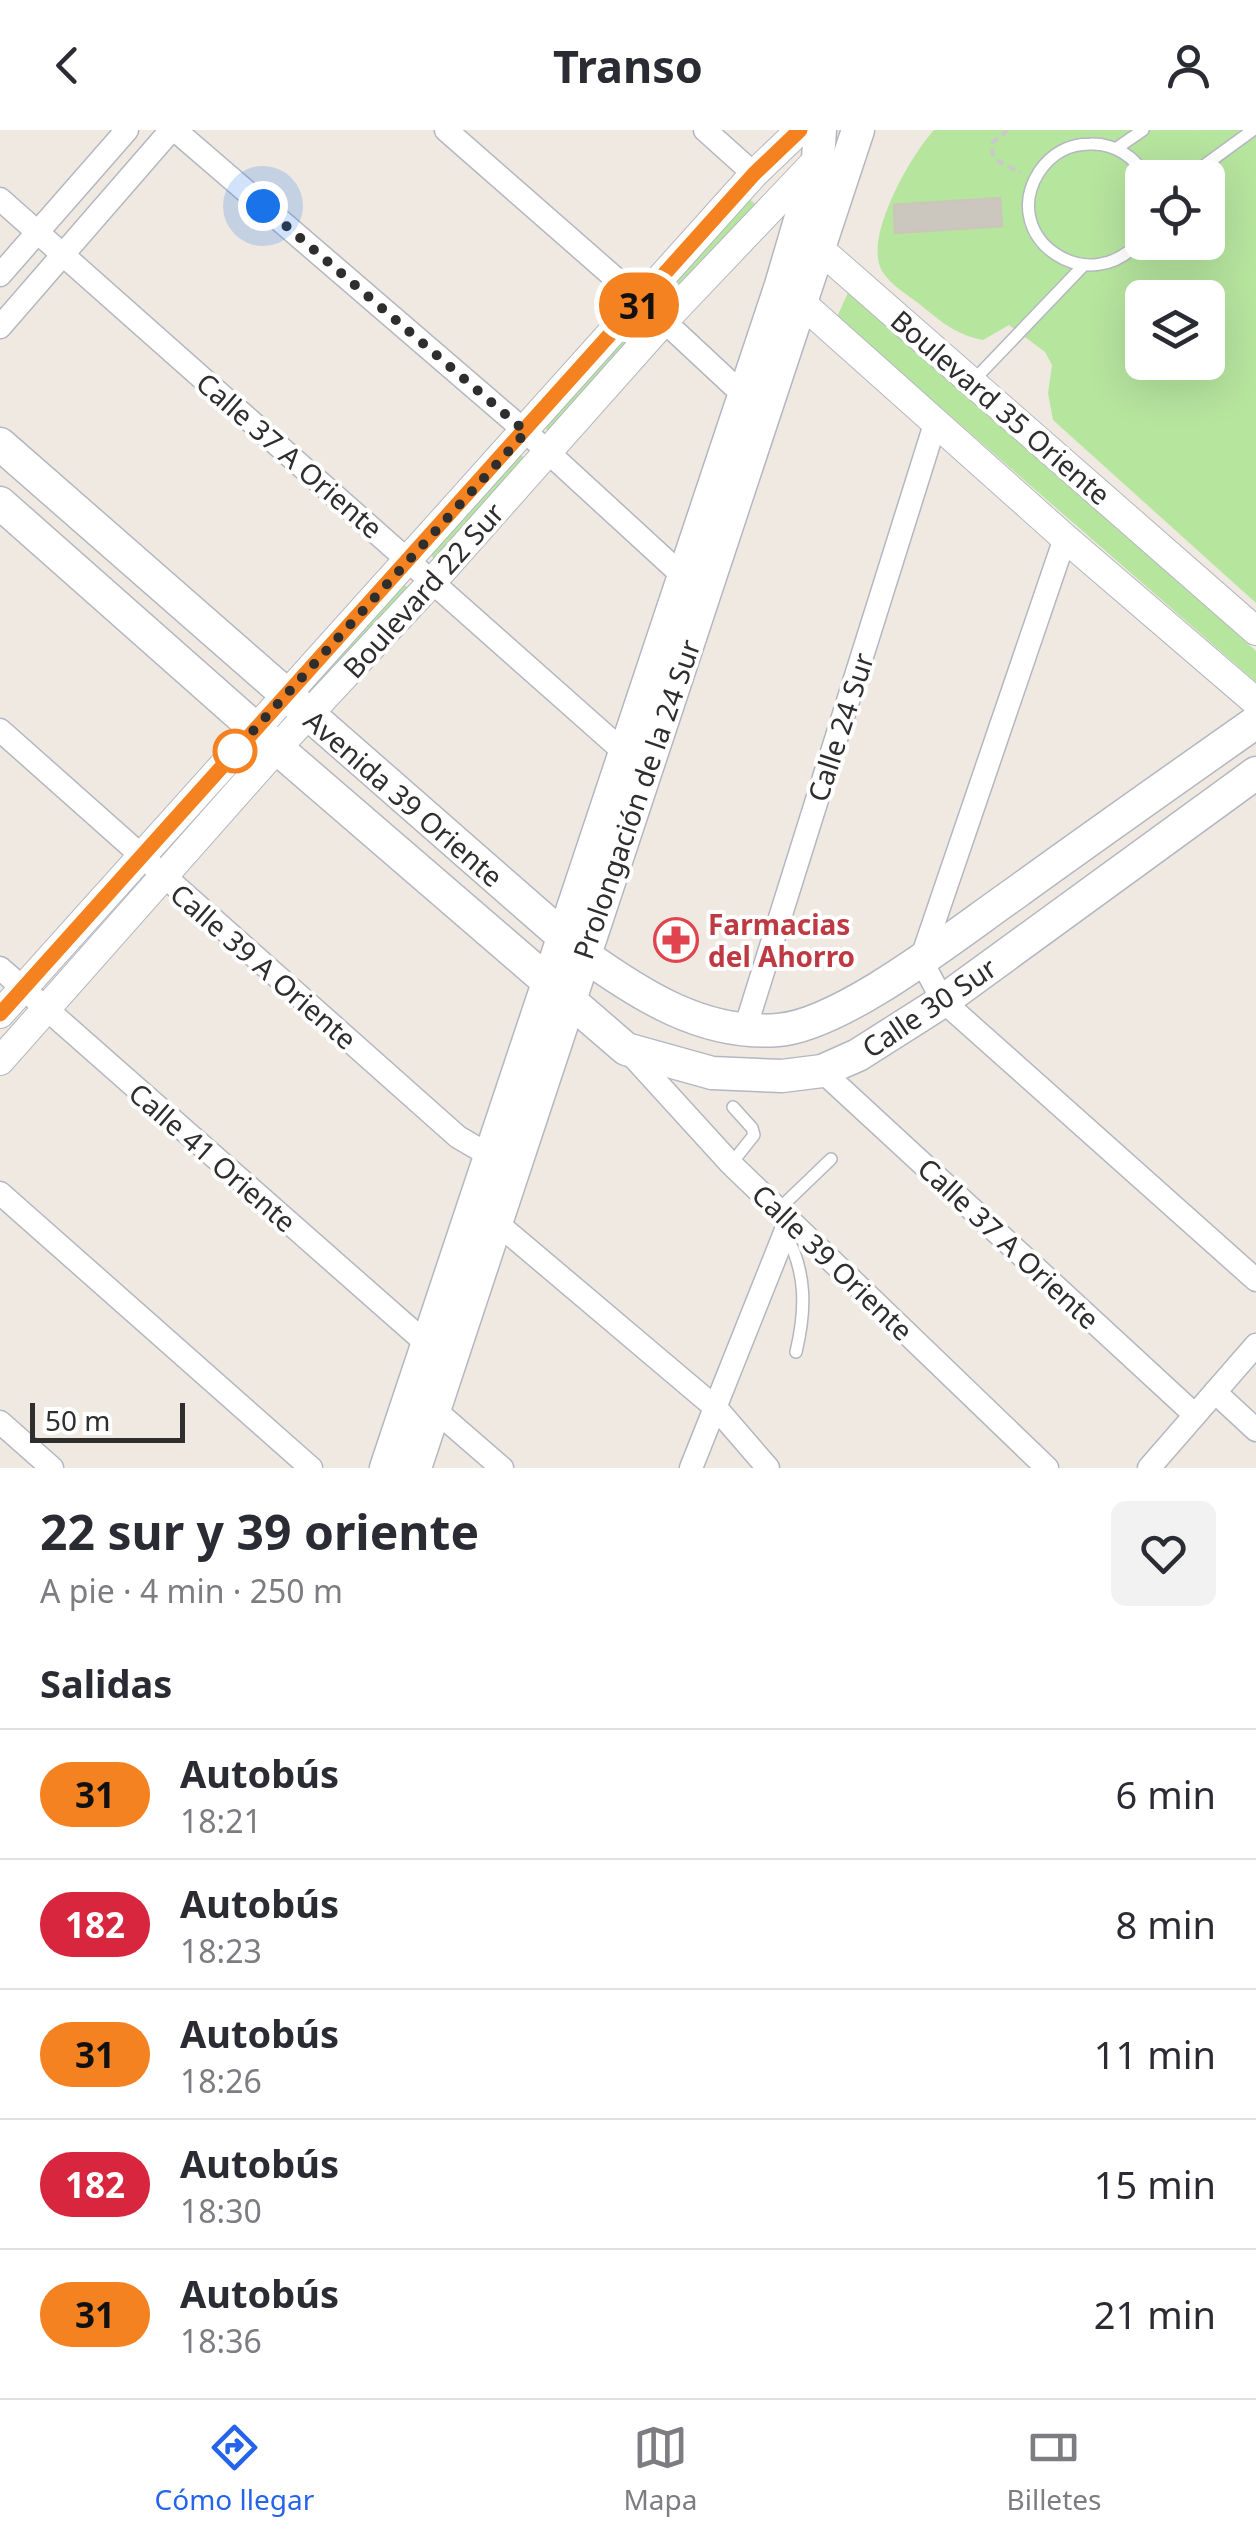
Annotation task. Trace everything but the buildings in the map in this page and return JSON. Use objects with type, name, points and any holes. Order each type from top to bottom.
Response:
[{"type":"main road","name":"Boulevard 22 Sur","points":[[819,144],[860,131]]},
{"type":"main road","name":"Prolongación de la 24 Sur","points":[[386,1468],[496,1223],[572,946],[810,240],[860,131]]},
{"type":"main road","name":"Prolongación de la 24 Sur","points":[[810,240],[819,144]]},
{"type":"main road","name":"Prolongación de la 24 Sur","points":[[572,946],[624,752],[684,577],[755,406]]},
{"type":"main road","name":"Avenida 39 Oriente","points":[[0,444],[572,946]]},
{"type":"main road","name":"Avenida 39 Oriente","points":[[0,502],[558,991]]},
{"type":"main road","name":"Calle 30 Sur","points":[[572,946],[654,1002],[682,1014],[746,1030],[778,1030],[806,1024],[834,1012],[921,960],[1256,722]]},
{"type":"main road","name":"Calle 30 Sur","points":[[558,991],[626,1049],[712,1073],[782,1076],[822,1071],[858,1055],[944,1002],[1256,773]]},
{"type":"main road","name":"Prolongación de la 24 Sur","points":[[415,1468],[434,1410],[440,1350],[489,1155],[558,991]]},
{"type":"street","points":[[0,275],[127,130]]},
{"type":"street","points":[[0,326],[173,130],[548,451],[684,577]]},
{"type":"street","points":[[446,130],[664,320],[755,406]]},
{"type":"street","points":[[705,130],[754,174]]},
{"type":"street","name":"Boulevard 22 Sur","points":[[0,1014],[142,857],[297,704],[410,560],[754,174],[800,130]]},
{"type":"street","name":"Boulevard 22 Sur","points":[[297,704],[433,581],[774,202],[819,144]]},
{"type":"street","name":"Boulevard 35 Oriente","points":[[754,174],[810,240],[1256,632]]},
{"type":"street","name":"Calle 37 A Oriente","points":[[0,199],[624,752]]},
{"type":"street","name":"Boulevard 35 Oriente","points":[[792,294],[1064,538],[1256,702]]},
{"type":"street","name":"Calle 24 Sur","points":[[746,1030],[935,424]]},
{"type":"street","points":[[1064,538],[921,960],[944,1002],[1256,1280]]},
{"type":"street","name":"Calle 39 A Oriente","points":[[0,730],[458,1137],[489,1155]]},
{"type":"street","name":"Boulevard 22 Sur","points":[[0,1061],[164,877],[266,738]]},
{"type":"street","name":"Calle 41 Oriente","points":[[0,968],[440,1350]]},
{"type":"street","name":"Calle 39 Oriente","points":[[626,1049],[785,1221],[1048,1468]]},
{"type":"street","name":"Calle 37 A Oriente","points":[[822,1071],[1195,1415]]},
{"type":"street","points":[[0,1193],[312,1468]]},
{"type":"street","points":[[691,1468],[785,1221]]},
{"type":"street","points":[[496,1223],[716,1408],[768,1468]]},
{"type":"street","points":[[1149,1468],[1256,1344]]},
{"type":"street","points":[[1215,1392],[1256,1430]]},
{"type":"street","points":[[434,1410],[502,1468]]},
{"type":"street","points":[[0,1422],[52,1468]]},
{"type":"lane","points":[[1117,148],[1143,130]]},
{"type":"lane","points":[[1212,160],[1254,130]]},
{"type":"lane","points":[[1125,254],[1118,260],[1083,266],[1050,251],[1037,236],[1029,198],[1034,179],[1045,163],[1078,144],[1098,143],[1117,148],[1133,160]]},
{"type":"lane","points":[[972,382],[1083,266]]},
{"type":"lane","points":[[731,1164],[754,1135],[733,1107]]},
{"type":"lane","points":[[796,1352],[802,1328],[802,1280],[798,1255],[785,1221],[830,1159]]},
{"type":"path","points":[[1008,130],[994,142],[992,153],[996,160],[1034,179]]},
{"type":"green space","points":[[934,130],[1256,130],[1256,603],[1053,420],[1048,393],[1052,365],[1045,352],[1009,325],[983,340],[958,332],[886,276],[878,256],[879,239],[902,177]]},
{"type":"green space","points":[[742,193],[759,207],[672,306],[655,291]]},
{"type":"green space","points":[[851,286],[1256,651],[1256,682],[837,317]]},
{"type":"green space","points":[[638,313],[655,327],[556,438],[540,423]]},
{"type":"green space","points":[[515,449],[525,459],[435,559],[424,550]]},
{"type":"green space","points":[[398,582],[407,587],[314,694],[303,685]]},
{"type":"bus line","name":"31","points":[[0,1014],[754,174],[800,130]]},
{"type":"place","name":"Farmacias del Ahorro","points":[[676,940]]},
{"type":"route","points":[[235,751],[232,754],[526,432],[263,206]]}]
